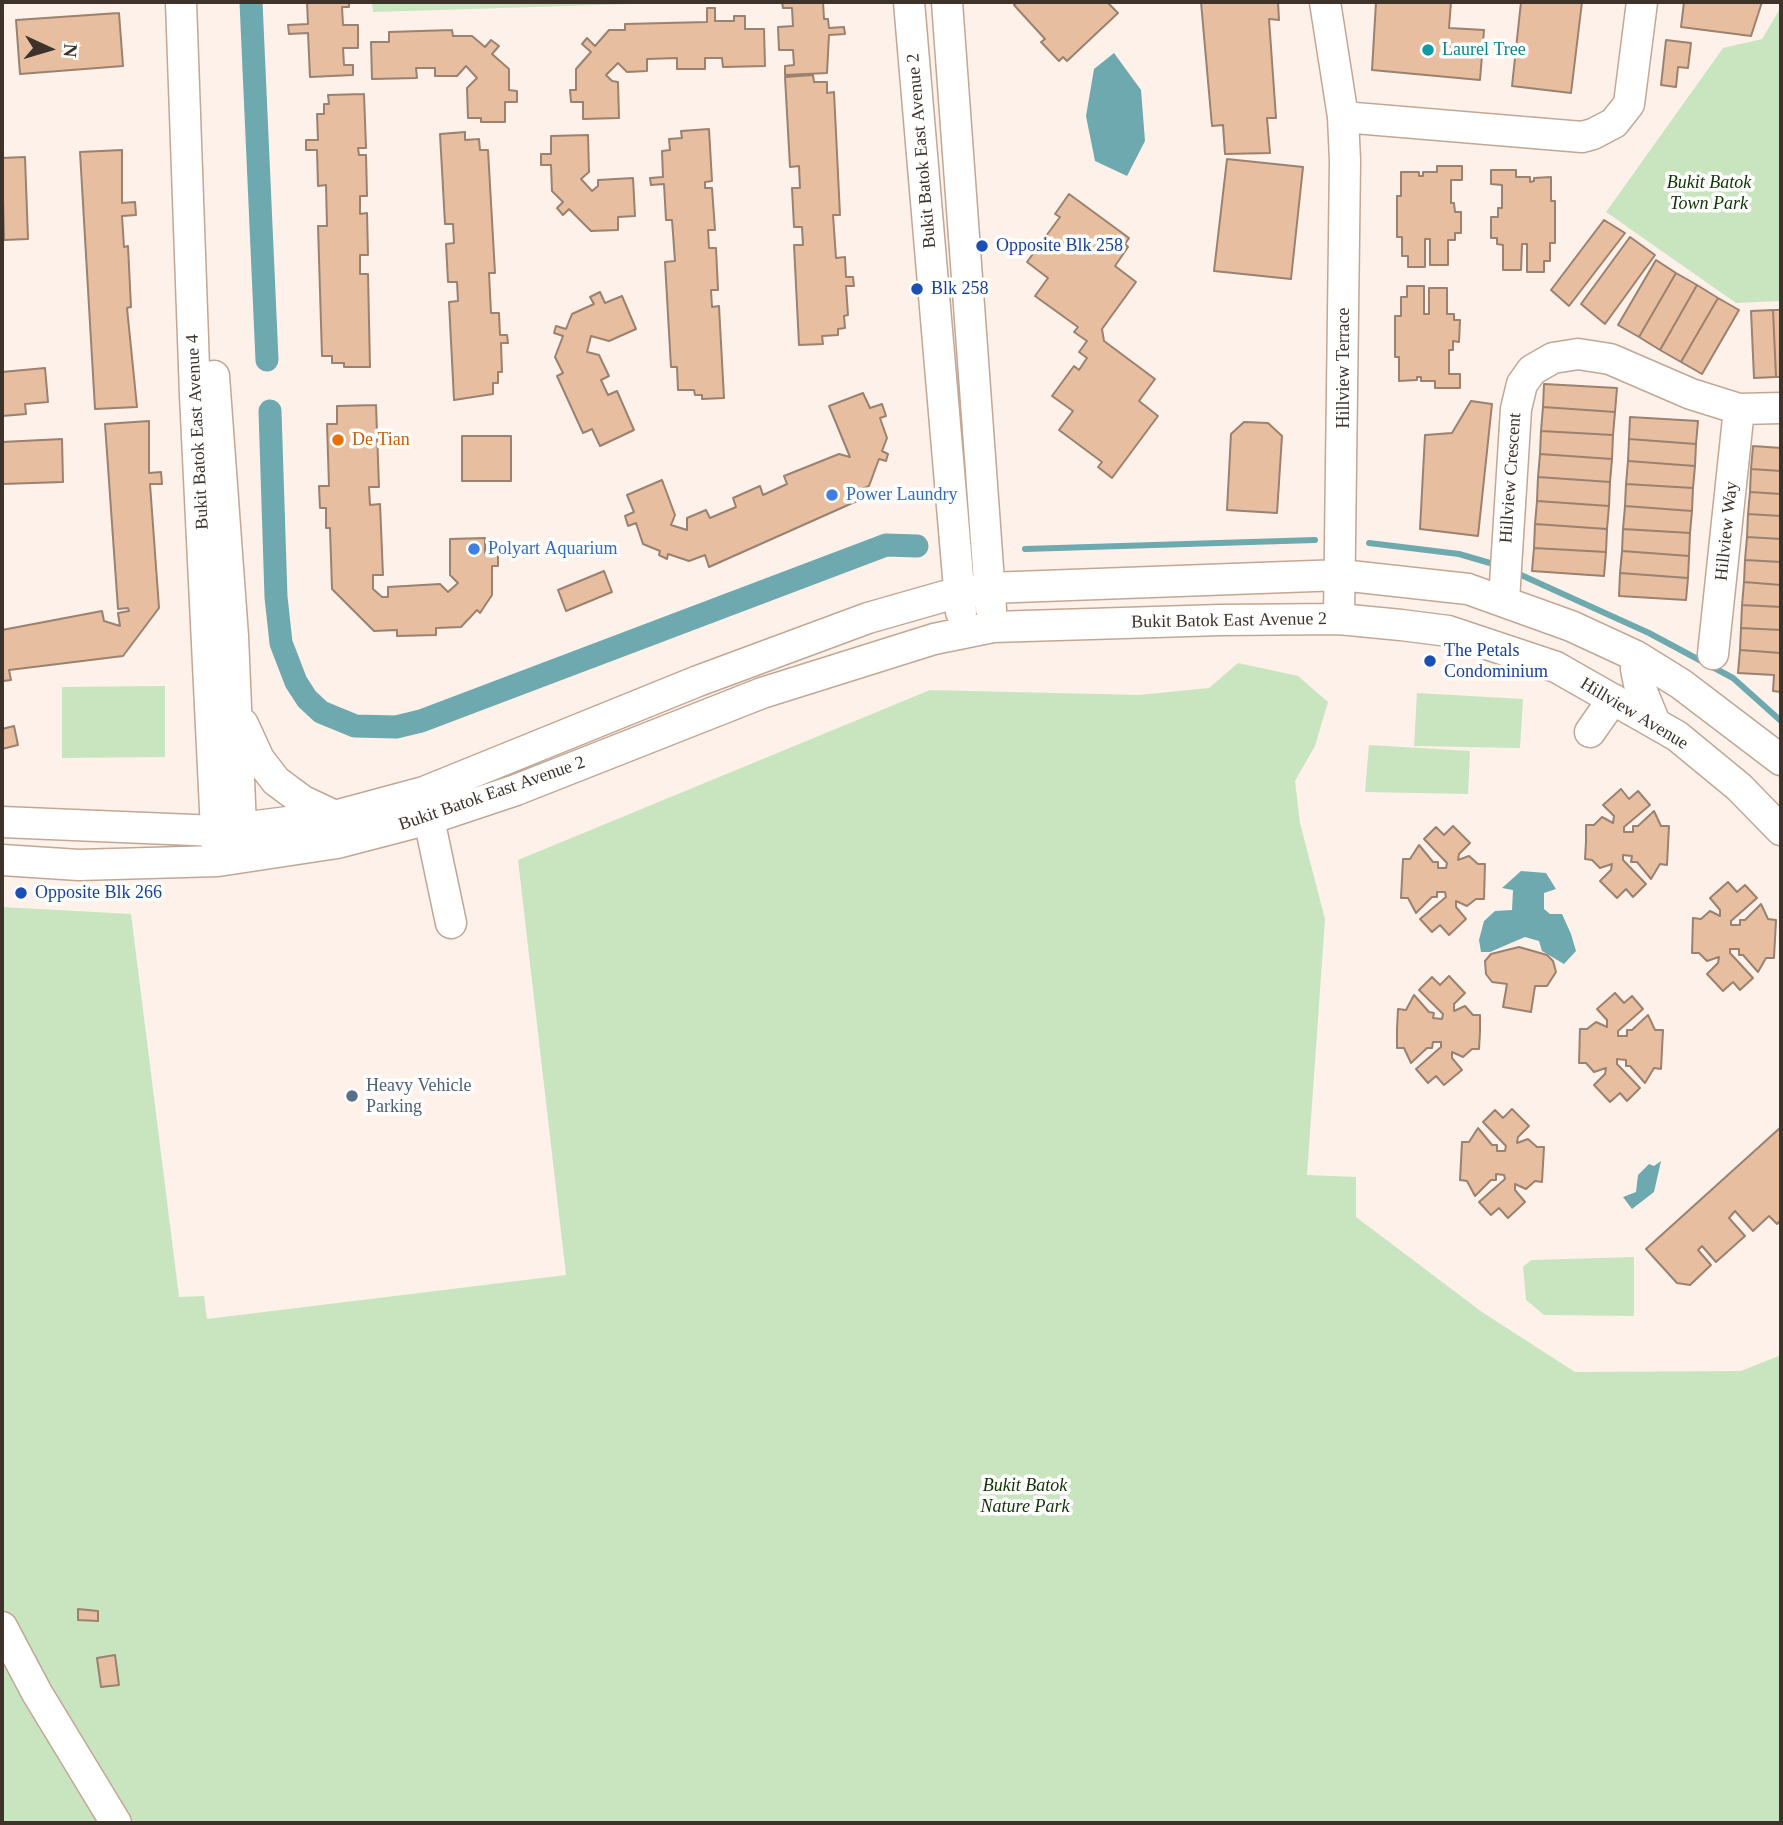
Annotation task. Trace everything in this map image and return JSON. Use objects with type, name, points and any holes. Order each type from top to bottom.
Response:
[{"type":"street","name":"Bukit Batok East Avenue 4","points":[[181,2],[195,395],[230,846]]},
{"type":"street","name":"Bukit Batok East Avenue 4","points":[[198,2],[215,394],[236,708],[230,846]]},
{"type":"street","name":"Bukit Batok East Avenue 2","points":[[909,2],[963,633]]},
{"type":"street","name":"Bukit Batok East Avenue 2","points":[[947,2],[992,627]]},
{"type":"street","name":"Hillview Terrace","points":[[1325,2],[1343,117],[1339,619]]},
{"type":"street","points":[[1343,117],[1582,137],[1593,134],[1614,123],[1629,104],[1642,2]]},
{"type":"street","name":"Hillview Crescent","points":[[1504,600],[1516,409],[1522,384],[1532,370],[1553,358],[1578,354],[1610,359],[1691,394],[1739,409],[1781,408]]},
{"type":"street","name":"Hillview Way","points":[[1713,654],[1739,409]]},
{"type":"street","name":"Bukit Batok East Avenue 2","points":[[2,822],[230,846],[424,792],[698,681],[868,618],[959,593],[989,588],[1341,575]]},
{"type":"street","points":[[1341,575],[1436,584],[1504,600],[1570,625],[1639,658],[1721,712],[1781,760]]},
{"type":"street","name":"Bukit Batok East Avenue 2","points":[[2,860],[79,865],[230,846],[337,843],[429,819],[516,790],[762,693],[872,657],[992,627],[1339,619]]},
{"type":"street","name":"Hillview Avenue","points":[[1339,619],[1448,631],[1556,667],[1597,695],[1656,723],[1705,758],[1781,830]]},
{"type":"street","points":[[1639,658],[1636,669],[1639,684],[1656,723]]},
{"type":"street","points":[[1590,732],[1597,695]]},
{"type":"street","points":[[236,708],[259,759],[276,781],[303,802],[335,816]]},
{"type":"street","points":[[429,819],[451,923]]},
{"type":"street","points":[[2,1627],[37,1693],[116,1823]]},
{"type":"green space","points":[[372,2],[697,2],[373,12]]},
{"type":"green space","name":"Bukit Batok Town Park","points":[[1781,7],[1781,301],[1736,303],[1606,212],[1723,48],[1762,39]]},
{"type":"green space","name":"Bukit Batok Nature Park","points":[[1238,663],[1298,676],[1328,702],[1315,746],[1295,781],[1300,823],[1325,919],[1307,1175],[1356,1177],[1356,1217],[1482,1312],[1575,1372],[1741,1371],[1781,1355],[1781,1823],[2,1823],[2,907],[131,914],[179,1297],[204,1296],[207,1319],[566,1275],[518,860],[930,690],[1139,695],[1209,688]]},
{"type":"green space","points":[[165,686],[165,757],[62,758],[62,687]]},
{"type":"green space","points":[[1417,693],[1523,699],[1520,748],[1414,746]]},
{"type":"green space","points":[[1369,745],[1470,751],[1468,794],[1365,792]]},
{"type":"green space","points":[[1634,1257],[1634,1316],[1544,1315],[1526,1300],[1523,1267],[1531,1260]]},
{"type":"water","points":[[1114,53],[1141,90],[1145,141],[1127,176],[1095,161],[1086,116],[1094,69]]},
{"type":"water","points":[[1521,871],[1546,873],[1556,889],[1544,893],[1544,909],[1550,914],[1562,914],[1571,934],[1576,951],[1564,964],[1542,951],[1539,941],[1525,937],[1490,952],[1481,952],[1479,940],[1484,921],[1495,911],[1512,910],[1513,890],[1502,888]]},
{"type":"water","points":[[1661,1161],[1654,1192],[1632,1209],[1623,1197],[1636,1192],[1638,1175],[1649,1164],[1654,1166]]},
{"type":"building","points":[[307,2],[349,2],[349,7],[342,7],[343,25],[358,25],[358,48],[343,48],[344,65],[353,65],[353,75],[310,77],[308,33],[289,34],[288,25],[308,24]]},
{"type":"building","points":[[782,2],[823,2],[824,19],[828,19],[829,28],[844,27],[845,34],[829,35],[827,73],[785,75],[785,66],[794,65],[793,50],[779,50],[778,27],[793,26],[792,8],[783,8]]},
{"type":"building","points":[[1018,2],[1107,2],[1118,13],[1067,61],[1063,57],[1059,61],[1041,42],[1045,39],[1014,5]]},
{"type":"building","points":[[1201,2],[1278,2],[1279,20],[1269,19],[1276,118],[1267,118],[1270,153],[1225,154],[1223,125],[1212,126]]},
{"type":"building","name":"Laurel Tree","points":[[1376,2],[1451,2],[1449,28],[1484,30],[1480,80],[1372,70]]},
{"type":"building","points":[[1521,2],[1582,2],[1571,93],[1512,86]]},
{"type":"building","points":[[1684,2],[1762,2],[1751,36],[1681,27]]},
{"type":"building","points":[[707,8],[715,8],[715,21],[734,21],[734,16],[745,16],[745,29],[764,29],[765,66],[723,67],[722,58],[705,58],[705,69],[677,69],[677,58],[647,59],[647,71],[627,72],[618,63],[606,75],[612,81],[618,82],[619,118],[583,119],[583,102],[571,102],[570,90],[576,90],[576,69],[591,52],[582,44],[587,38],[595,46],[609,30],[625,30],[625,24],[707,22]]},
{"type":"building","points":[[119,13],[123,66],[20,74],[16,20]]},
{"type":"building","points":[[452,30],[453,36],[472,36],[485,47],[491,40],[499,46],[492,54],[509,69],[509,90],[517,91],[517,102],[505,102],[505,122],[481,122],[481,118],[468,118],[467,88],[477,78],[466,66],[457,76],[435,76],[435,68],[416,68],[417,78],[372,79],[371,42],[389,42],[389,32]]},
{"type":"building","points":[[1666,40],[1691,43],[1688,68],[1678,67],[1676,87],[1661,85]]},
{"type":"building","points":[[813,75],[814,82],[827,82],[827,93],[834,92],[840,215],[833,215],[836,258],[845,257],[846,277],[853,277],[854,286],[846,286],[848,315],[844,316],[845,328],[838,329],[838,335],[822,336],[823,344],[799,345],[794,245],[803,245],[802,227],[794,227],[792,188],[800,188],[799,166],[790,167],[785,77]]},
{"type":"building","points":[[364,94],[366,148],[358,148],[359,155],[366,155],[367,196],[360,196],[360,214],[367,213],[368,255],[360,255],[360,274],[368,274],[370,367],[344,367],[344,363],[332,363],[332,356],[322,356],[318,226],[327,226],[326,185],[318,186],[317,150],[306,150],[306,140],[318,140],[317,114],[324,114],[324,104],[329,104],[328,95]]},
{"type":"building","points":[[709,129],[712,181],[705,182],[705,188],[712,188],[715,230],[708,230],[709,248],[716,248],[718,290],[711,290],[712,307],[719,306],[724,398],[702,399],[702,395],[695,395],[694,390],[678,390],[677,367],[671,367],[665,262],[675,261],[672,220],[666,220],[664,184],[651,185],[650,178],[663,177],[662,151],[670,150],[669,139],[682,138],[681,131]]},
{"type":"building","points":[[465,132],[465,140],[479,139],[480,150],[488,150],[495,273],[489,273],[491,313],[499,313],[500,335],[507,335],[508,343],[501,343],[502,372],[498,372],[498,383],[493,383],[493,394],[454,400],[449,302],[458,301],[457,282],[448,282],[446,244],[454,243],[453,224],[445,224],[440,134]]},
{"type":"building","points":[[588,135],[589,172],[581,179],[592,191],[598,186],[598,180],[633,178],[635,216],[618,217],[618,230],[591,231],[569,209],[563,215],[557,208],[563,202],[552,191],[551,165],[541,165],[541,154],[551,154],[551,136]]},
{"type":"building","points":[[122,150],[122,203],[135,202],[136,215],[122,216],[124,247],[128,246],[131,307],[127,308],[137,407],[95,409],[80,152]]},
{"type":"building","points":[[25,157],[28,239],[4,240],[2,158]]},
{"type":"building","points":[[1227,159],[1303,167],[1291,279],[1214,271]]},
{"type":"building","points":[[1437,166],[1462,166],[1462,180],[1451,180],[1451,203],[1454,203],[1455,212],[1461,212],[1461,233],[1455,233],[1455,240],[1448,240],[1448,265],[1430,265],[1430,239],[1425,239],[1425,267],[1408,267],[1408,256],[1402,256],[1402,237],[1397,237],[1397,196],[1401,196],[1401,172],[1419,172],[1419,176],[1423,176],[1423,172],[1437,172]]},
{"type":"building","points":[[1491,170],[1516,170],[1516,177],[1530,177],[1530,182],[1534,181],[1534,178],[1551,177],[1551,201],[1555,201],[1555,243],[1550,243],[1550,261],[1544,261],[1544,272],[1527,272],[1527,244],[1522,244],[1521,270],[1503,270],[1503,245],[1497,244],[1497,238],[1491,238],[1491,217],[1498,217],[1498,208],[1502,208],[1502,185],[1491,184]]},
{"type":"building","points":[[1069,194],[1129,238],[1125,244],[1128,247],[1115,266],[1136,282],[1102,329],[1104,341],[1155,379],[1139,401],[1158,416],[1112,478],[1098,467],[1102,462],[1059,430],[1073,411],[1052,396],[1074,366],[1079,370],[1087,358],[1079,352],[1087,341],[1074,332],[1078,327],[1035,296],[1048,278],[1027,262],[1060,217],[1055,214]]},
{"type":"building","points":[[1604,220],[1625,233],[1569,306],[1551,290]]},
{"type":"building","points":[[1630,237],[1655,255],[1605,324],[1581,304]]},
{"type":"building","points":[[1656,260],[1676,273],[1639,337],[1618,325]]},
{"type":"building","points":[[1676,273],[1697,285],[1660,350],[1639,337]]},
{"type":"building","points":[[1697,285],[1718,298],[1681,362],[1660,350]]},
{"type":"building","points":[[1407,286],[1424,286],[1424,314],[1429,314],[1429,288],[1447,288],[1447,314],[1454,314],[1454,320],[1460,320],[1459,342],[1453,341],[1453,350],[1449,350],[1449,374],[1460,374],[1460,388],[1435,388],[1435,381],[1421,381],[1421,377],[1417,377],[1417,380],[1399,381],[1399,357],[1395,357],[1395,316],[1401,316],[1401,297],[1407,297]]},
{"type":"building","points":[[600,292],[605,303],[622,296],[636,329],[609,341],[591,336],[587,352],[599,355],[609,376],[601,380],[608,395],[617,391],[634,430],[600,446],[592,429],[583,433],[557,376],[563,373],[555,357],[563,336],[554,333],[556,326],[566,329],[572,314],[594,304],[590,297]]},
{"type":"building","points":[[1718,298],[1739,310],[1702,374],[1681,362]]},
{"type":"building","points":[[1773,310],[1776,377],[1754,378],[1751,311]]},
{"type":"building","points":[[1773,310],[1781,310],[1781,377],[1776,377]]},
{"type":"building","points":[[45,368],[48,402],[25,404],[26,414],[2,416],[2,372]]},
{"type":"building","points":[[1544,384],[1617,388],[1615,412],[1543,407]]},
{"type":"building","points":[[863,393],[870,408],[882,404],[886,416],[880,418],[887,438],[882,451],[888,454],[886,461],[879,459],[869,486],[854,493],[857,501],[709,567],[705,555],[689,561],[668,554],[667,559],[659,555],[660,551],[643,544],[636,523],[628,526],[625,516],[634,512],[627,495],[662,480],[675,515],[671,525],[687,530],[687,518],[706,510],[710,518],[736,507],[733,498],[760,486],[763,495],[787,484],[784,476],[839,454],[850,457],[829,406]]},
{"type":"building","points":[[1471,401],[1492,404],[1478,536],[1420,529],[1425,435],[1452,433]]},
{"type":"building","points":[[376,405],[379,487],[369,487],[370,505],[380,504],[383,575],[373,575],[373,589],[382,597],[388,597],[388,587],[440,584],[448,592],[458,583],[450,575],[450,539],[485,538],[485,553],[498,553],[498,566],[492,566],[492,595],[480,613],[477,610],[461,627],[436,628],[436,635],[397,636],[397,630],[374,631],[332,589],[330,528],[326,528],[326,508],[320,508],[319,486],[329,486],[327,424],[337,424],[337,406]]},
{"type":"building","points":[[1543,407],[1615,412],[1613,435],[1541,431]]},
{"type":"building","points":[[1630,417],[1698,421],[1696,444],[1629,439]]},
{"type":"building","points":[[149,421],[149,473],[161,472],[162,484],[150,484],[159,608],[123,656],[9,670],[11,680],[3,681],[2,630],[102,611],[104,621],[120,626],[118,613],[129,611],[128,608],[118,609],[105,424]]},
{"type":"building","points":[[1244,422],[1268,423],[1282,436],[1277,513],[1227,510],[1231,434]]},
{"type":"building","points":[[1541,431],[1613,435],[1612,459],[1540,454]]},
{"type":"building","points":[[462,436],[511,436],[511,481],[462,481]]},
{"type":"building","points":[[62,439],[63,482],[2,484],[2,442]]},
{"type":"building","points":[[1629,439],[1696,444],[1695,466],[1628,461]]},
{"type":"building","points":[[1753,446],[1781,448],[1781,471],[1751,469]]},
{"type":"building","points":[[1540,454],[1612,459],[1610,482],[1538,477]]},
{"type":"building","points":[[1628,461],[1695,466],[1693,488],[1626,484]]},
{"type":"building","points":[[1751,469],[1781,471],[1781,494],[1750,492]]},
{"type":"building","points":[[1538,477],[1610,482],[1609,506],[1537,501]]},
{"type":"building","points":[[1626,484],[1693,488],[1692,511],[1625,506]]},
{"type":"building","points":[[1750,492],[1781,494],[1781,516],[1748,514]]},
{"type":"building","points":[[1537,501],[1609,506],[1607,529],[1535,524]]},
{"type":"building","points":[[1625,506],[1692,511],[1690,533],[1623,529]]},
{"type":"building","points":[[1748,514],[1781,516],[1781,539],[1747,537]]},
{"type":"building","points":[[1535,524],[1607,529],[1606,552],[1534,548]]},
{"type":"building","points":[[1623,529],[1690,533],[1689,556],[1622,551]]},
{"type":"building","points":[[1747,537],[1781,539],[1781,562],[1745,560]]},
{"type":"building","points":[[1534,548],[1606,552],[1604,576],[1532,571]]},
{"type":"building","points":[[1622,551],[1689,556],[1688,578],[1620,573]]},
{"type":"building","points":[[1745,560],[1781,562],[1781,585],[1744,582]]},
{"type":"building","points":[[604,571],[612,592],[566,611],[558,590]]},
{"type":"building","points":[[1620,573],[1688,578],[1686,600],[1619,596]]},
{"type":"building","points":[[1744,582],[1781,585],[1781,607],[1742,605]]},
{"type":"building","points":[[1742,605],[1781,607],[1781,630],[1741,628]]},
{"type":"building","points":[[1741,628],[1781,630],[1781,653],[1740,650]]},
{"type":"building","points":[[1740,650],[1781,653],[1781,692],[1773,691],[1774,675],[1738,673]]},
{"type":"building","points":[[14,726],[18,745],[2,749],[2,729]]},
{"type":"building","points":[[1621,789],[1629,799],[1638,791],[1650,805],[1624,827],[1624,832],[1633,832],[1633,826],[1638,826],[1654,811],[1661,826],[1669,826],[1667,865],[1660,864],[1651,879],[1637,862],[1631,862],[1632,856],[1623,855],[1623,860],[1646,884],[1633,897],[1626,889],[1617,898],[1600,881],[1611,870],[1612,864],[1600,868],[1592,860],[1585,859],[1586,825],[1594,825],[1602,817],[1613,823],[1614,816],[1603,805]]},
{"type":"building","points":[[1453,826],[1470,843],[1459,854],[1458,860],[1469,856],[1478,864],[1485,864],[1484,899],[1476,899],[1467,906],[1456,901],[1456,907],[1466,919],[1449,935],[1440,925],[1432,932],[1420,919],[1446,897],[1445,892],[1437,892],[1437,897],[1432,897],[1416,913],[1408,898],[1401,898],[1403,859],[1410,859],[1419,845],[1433,862],[1438,862],[1438,868],[1446,868],[1447,863],[1424,839],[1436,827],[1444,835]]},
{"type":"building","points":[[1728,882],[1737,892],[1745,885],[1757,898],[1731,921],[1731,925],[1740,925],[1740,920],[1745,920],[1761,904],[1768,919],[1776,920],[1774,958],[1766,958],[1758,972],[1743,955],[1739,955],[1739,949],[1730,949],[1730,953],[1753,978],[1740,990],[1733,982],[1723,991],[1707,974],[1718,963],[1719,957],[1707,961],[1699,953],[1692,953],[1693,918],[1701,919],[1710,911],[1720,916],[1720,910],[1710,898]]},
{"type":"building","points":[[1519,947],[1547,955],[1553,961],[1556,972],[1547,986],[1535,986],[1531,1012],[1503,1007],[1507,984],[1492,982],[1486,974],[1485,961],[1491,954]]},
{"type":"building","points":[[1449,976],[1465,993],[1454,1004],[1454,1011],[1465,1006],[1473,1015],[1480,1015],[1480,1032],[1479,1049],[1472,1049],[1463,1057],[1452,1052],[1452,1058],[1462,1070],[1444,1085],[1436,1076],[1428,1083],[1416,1069],[1441,1047],[1441,1042],[1433,1042],[1432,1048],[1427,1048],[1411,1063],[1404,1048],[1397,1048],[1397,1029],[1398,1009],[1406,1010],[1414,995],[1429,1012],[1434,1013],[1433,1018],[1442,1019],[1443,1014],[1419,990],[1432,977],[1440,985]]},
{"type":"building","points":[[1615,993],[1624,1003],[1632,996],[1643,1009],[1618,1031],[1618,1036],[1627,1036],[1627,1030],[1632,1030],[1648,1015],[1655,1030],[1663,1030],[1661,1069],[1654,1068],[1645,1083],[1630,1066],[1626,1066],[1626,1060],[1617,1059],[1617,1064],[1640,1088],[1627,1101],[1620,1093],[1610,1102],[1594,1085],[1605,1074],[1606,1068],[1594,1072],[1586,1063],[1579,1063],[1580,1029],[1587,1029],[1596,1022],[1607,1027],[1607,1020],[1597,1009]]},
{"type":"building","points":[[1512,1109],[1529,1126],[1518,1137],[1517,1143],[1528,1139],[1537,1147],[1544,1147],[1542,1182],[1535,1181],[1526,1189],[1515,1184],[1515,1190],[1525,1202],[1508,1218],[1499,1208],[1491,1215],[1479,1202],[1505,1179],[1504,1175],[1496,1174],[1496,1180],[1491,1180],[1475,1196],[1467,1181],[1460,1180],[1462,1142],[1469,1142],[1478,1128],[1492,1145],[1497,1145],[1497,1151],[1505,1151],[1506,1146],[1483,1122],[1495,1110],[1503,1118]]},
{"type":"building","points":[[1781,1127],[1781,1220],[1777,1224],[1769,1216],[1753,1231],[1735,1211],[1729,1218],[1745,1236],[1716,1262],[1702,1246],[1698,1250],[1711,1265],[1690,1285],[1677,1283],[1646,1249]]},
{"type":"building","points":[[78,1609],[98,1611],[98,1621],[78,1620]]},
{"type":"building","points":[[115,1655],[119,1685],[101,1687],[97,1658]]},
{"type":"waterway","points":[[251,2],[267,360]]},
{"type":"waterway","points":[[270,411],[276,597],[281,643],[296,682],[307,699],[321,712],[355,726],[396,727],[421,721],[886,545],[917,546]]},
{"type":"waterway","points":[[1025,549],[1315,540]]},
{"type":"waterway","points":[[1369,543],[1459,554],[1490,563]]},
{"type":"waterway","points":[[1521,575],[1649,633],[1733,678],[1781,721]]},
{"type":"place","name":"Laurel Tree","points":[[1428,50]]},
{"type":"place","name":"Opposite Blk 258","points":[[982,246]]},
{"type":"place","name":"Blk 258","points":[[917,289]]},
{"type":"place","name":"De Tian","points":[[338,440]]},
{"type":"place","name":"Power Laundry","points":[[832,495]]},
{"type":"place","name":"Polyart Aquarium","points":[[474,549]]},
{"type":"place","name":"The Petals Condominium","points":[[1430,661]]},
{"type":"place","name":"Opposite Blk 266","points":[[21,893]]},
{"type":"place","name":"Heavy Vehicle Parking","points":[[352,1096]]}]
